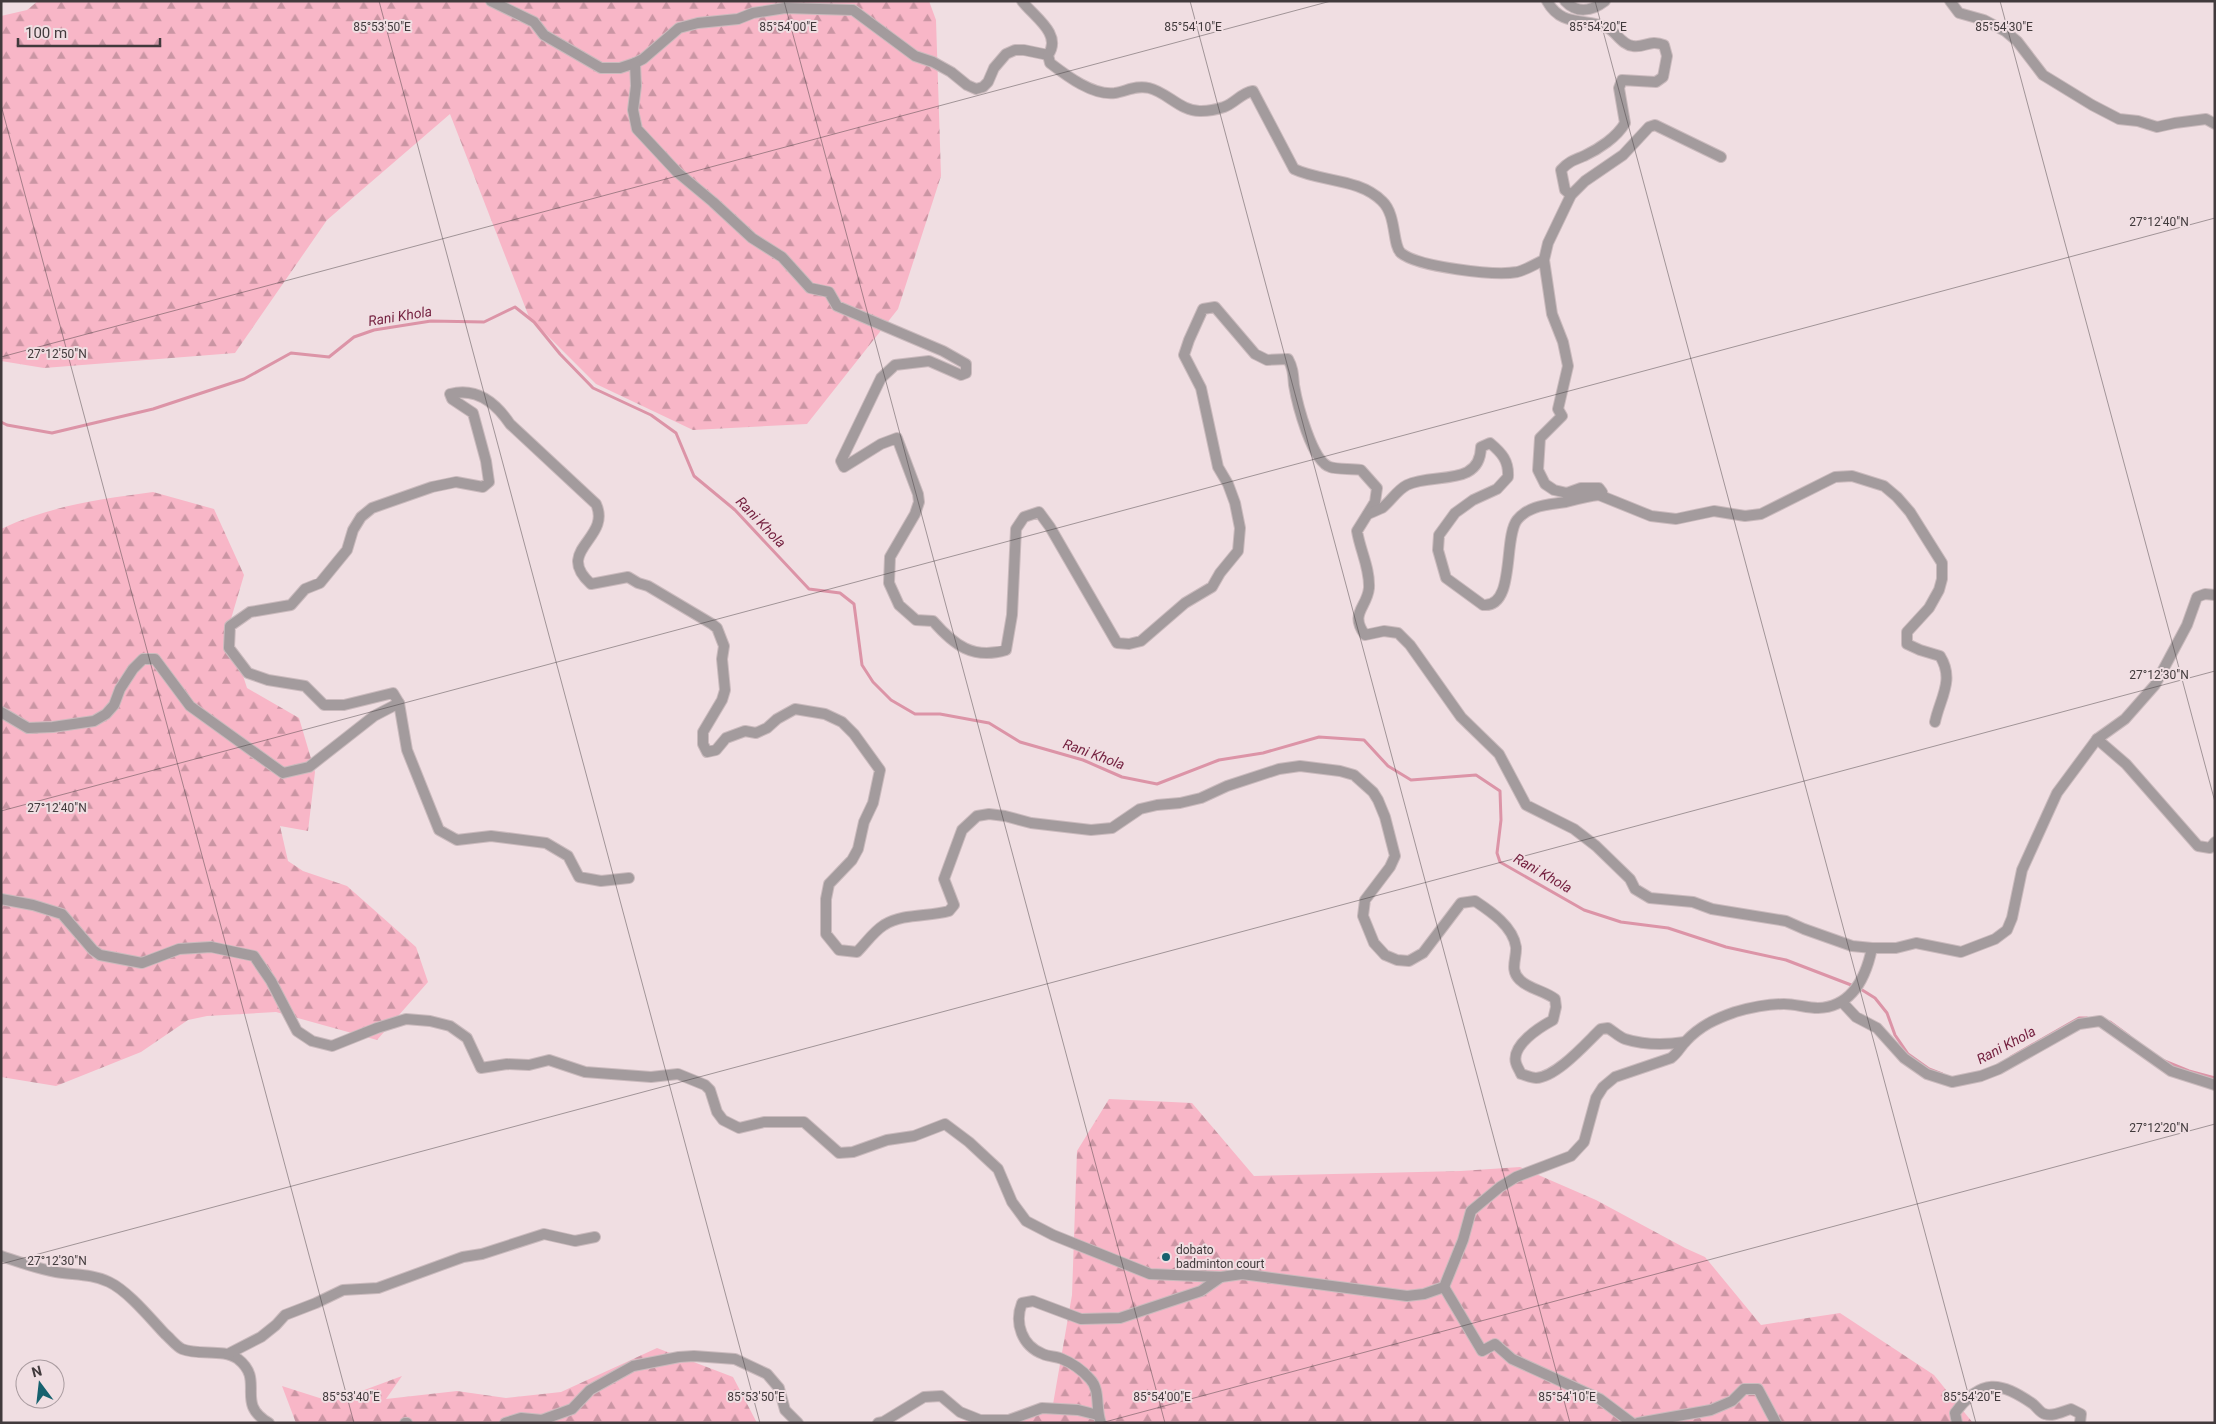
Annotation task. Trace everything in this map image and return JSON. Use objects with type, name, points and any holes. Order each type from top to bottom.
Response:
[{"type":"street","points":[[491,1],[534,22],[544,35],[601,68],[620,68],[643,59],[679,28],[698,23],[738,19],[753,13],[785,8],[854,10],[915,56],[951,72],[967,85],[976,89],[983,87],[988,82],[994,68],[1006,54],[1015,50],[1024,50],[1048,55]]},
{"type":"street","points":[[1022,1],[1043,22],[1051,36],[1052,50],[1048,55]]},
{"type":"street","points":[[1547,1],[1554,13],[1582,23],[1595,22],[1610,29],[1623,42],[1634,46],[1656,42],[1664,45],[1668,56],[1663,77],[1656,82],[1622,80],[1619,88],[1625,123],[1620,131],[1586,155],[1568,161],[1560,170],[1565,190],[1571,195]]},
{"type":"street","points":[[1565,1],[1570,7],[1584,10],[1597,8],[1605,1]]},
{"type":"street","points":[[1950,1],[1959,13],[1984,20],[2005,30],[2017,41],[2043,75],[2119,119],[2157,127],[2206,120],[2215,124]]},
{"type":"street","points":[[1048,55],[1050,63],[1077,83],[1104,92],[1115,93],[1141,86],[1151,88],[1180,105],[1200,111],[1225,107],[1245,92],[1253,91],[1294,169],[1304,174],[1354,184],[1382,200],[1393,218],[1396,243],[1400,252],[1407,256],[1449,268],[1507,273],[1528,268],[1544,260]]},
{"type":"street","points":[[635,63],[636,86],[633,110],[637,129],[677,172],[752,238],[782,257],[810,288],[829,292],[837,306],[943,351],[966,364],[966,373],[960,375],[929,361],[895,365],[881,378],[841,461],[844,467],[881,444],[898,438],[918,494],[919,502],[915,514],[890,557],[889,583],[898,604],[916,620],[933,621],[945,635],[961,647],[991,655],[1006,650],[1012,615],[1016,529],[1024,517],[1039,512],[1050,527],[1117,643],[1141,642],[1185,603],[1212,587],[1220,573],[1238,551],[1240,528],[1235,502],[1228,484],[1218,467],[1200,388],[1184,355],[1203,309],[1215,307],[1255,354],[1267,360],[1288,359],[1294,369],[1294,385],[1311,442],[1320,461],[1330,467],[1361,470],[1377,488],[1374,502],[1356,531],[1369,580],[1369,590],[1358,616],[1359,627],[1366,635],[1384,631],[1398,633],[1410,645],[1460,717],[1499,754],[1526,805],[1574,829],[1596,846],[1630,879],[1635,889],[1650,898],[1693,902],[1712,909],[1786,921],[1852,946],[1896,948],[1916,942],[1961,952],[1996,939],[2007,930],[2012,918],[2014,899],[2022,870],[2062,785],[2097,739],[2125,719],[2155,685],[2188,625],[2197,597],[2205,594],[2215,595]]},
{"type":"street","points":[[1600,495],[1602,492],[1599,488],[1581,488],[1568,493],[1554,490],[1545,484],[1538,470],[1540,438],[1562,416],[1558,409],[1568,366],[1563,342],[1552,314],[1544,260],[1548,243],[1571,195],[1585,181],[1623,155],[1649,127],[1656,125],[1721,157]]},
{"type":"street","points":[[629,878],[601,881],[579,878],[568,856],[546,843],[491,836],[457,840],[439,830],[407,750],[398,703],[393,693],[344,705],[324,705],[305,686],[268,680],[248,673],[228,648],[230,626],[250,612],[291,605],[305,590],[320,583],[347,550],[353,530],[361,518],[372,508],[432,487],[456,482],[483,487],[489,482],[488,466],[473,413],[452,399],[450,394],[461,392],[474,393],[491,401],[503,413],[510,424],[596,504],[600,513],[600,522],[577,558],[578,569],[583,577],[591,584],[628,577],[648,586],[717,628],[724,646],[722,659],[725,690],[722,700],[704,732],[703,744],[707,752],[716,750],[726,738],[745,731],[756,732],[767,728],[795,709],[826,714],[842,722],[854,734],[880,770],[873,803],[864,822],[858,849],[852,860],[829,884],[826,899],[826,934],[839,950],[857,952],[884,925],[901,918],[949,910],[954,905],[944,879],[962,830],[977,816],[989,814],[1031,823],[1091,830],[1112,828],[1140,809],[1201,798],[1227,786],[1273,771],[1300,766],[1340,771],[1354,775],[1378,800],[1386,817],[1395,856],[1390,867],[1365,900],[1363,916],[1374,943],[1385,955],[1397,960],[1409,961],[1423,953],[1461,903],[1475,901],[1498,918],[1506,927],[1516,947],[1514,966],[1520,980],[1555,999],[1556,1007],[1553,1020],[1530,1034],[1517,1050],[1515,1062],[1521,1074],[1537,1078],[1553,1071],[1574,1057],[1601,1029],[1608,1028],[1624,1039],[1647,1043],[1668,1045],[1685,1042]]},
{"type":"street","points":[[1368,514],[1382,508],[1404,486],[1414,482],[1459,476],[1467,473],[1481,458],[1481,447],[1490,443],[1501,453],[1508,466],[1508,477],[1497,489],[1473,500],[1449,518],[1439,535],[1438,550],[1446,578],[1483,605],[1491,606],[1496,603],[1501,593],[1509,564],[1510,537],[1517,520],[1525,512],[1538,506],[1600,495],[1650,516],[1676,519],[1714,511],[1745,516],[1761,514],[1834,477],[1852,476],[1884,486],[1897,496],[1910,512],[1942,563],[1940,590],[1929,608],[1907,632],[1908,644],[1940,656],[1946,665],[1947,685],[1935,722]]},
{"type":"street","points":[[1,712],[28,728],[53,727],[94,721],[106,714],[114,705],[120,689],[133,668],[144,659],[155,659],[190,706],[226,730],[263,760],[283,773],[309,768],[374,716],[398,703]]},
{"type":"street","points":[[2097,739],[2126,764],[2198,846],[2210,848],[2215,842]]},
{"type":"street","points":[[1,899],[33,904],[62,914],[93,950],[100,955],[142,963],[179,949],[210,947],[254,956],[272,981],[297,1031],[312,1041],[332,1046],[406,1019],[430,1021],[450,1026],[467,1038],[481,1068],[507,1064],[528,1065],[549,1060],[585,1072],[651,1077],[678,1074],[705,1085],[710,1090],[717,1112],[723,1120],[739,1128],[764,1122],[804,1122],[838,1153],[853,1152],[887,1140],[914,1136],[946,1124],[998,1169],[1012,1202],[1026,1221],[1062,1239],[1150,1274],[1221,1277],[1242,1274],[1407,1296],[1424,1294],[1444,1287],[1463,1240],[1471,1210],[1516,1177],[1571,1156],[1584,1142],[1591,1123],[1594,1104],[1603,1087],[1615,1077],[1671,1058],[1706,1023],[1736,1012],[1784,1004],[1818,1008],[1842,1002],[1853,994],[1862,982],[1872,948]]},
{"type":"street","points":[[1842,1002],[1856,1017],[1877,1028],[1904,1058],[1926,1074],[1952,1082],[1981,1076],[2079,1024],[2100,1021],[2171,1071],[2215,1085]]},
{"type":"street","points":[[1,1256],[37,1268],[76,1273],[109,1282],[128,1297],[181,1348],[210,1354],[228,1354],[261,1337],[276,1325],[285,1314],[316,1303],[343,1290],[378,1288],[463,1257],[482,1254],[538,1235],[559,1236],[575,1241],[595,1237]]},
{"type":"street","points":[[1100,1419],[1095,1386],[1091,1379],[1061,1358],[1042,1354],[1028,1344],[1022,1334],[1019,1322],[1018,1312],[1022,1303],[1033,1301],[1082,1319],[1120,1318],[1201,1291],[1221,1277]]},
{"type":"street","points":[[1444,1287],[1482,1351],[1495,1344],[1512,1359],[1600,1399],[1632,1423]]},
{"type":"street","points":[[228,1354],[248,1370],[252,1384],[250,1404],[260,1418],[269,1423]]},
{"type":"street","points":[[505,1423],[521,1418],[542,1420],[572,1409],[590,1390],[633,1366],[679,1356],[735,1359],[767,1374],[780,1388],[785,1410],[798,1423]]},
{"type":"street","points":[[1958,1423],[1955,1413],[1966,1398],[1989,1386],[2003,1387],[2033,1404],[2044,1414],[2053,1415],[2071,1409],[2081,1414],[2080,1423]]},
{"type":"street","points":[[1638,1423],[1711,1410],[1732,1401],[1744,1389],[1758,1389],[1776,1423]]},
{"type":"street","points":[[878,1423],[883,1422],[924,1396],[941,1396],[960,1412],[980,1420],[1009,1420],[1042,1408],[1078,1410],[1100,1419]]},
{"type":"green space","points":[[38,1],[929,1],[936,20],[941,176],[898,309],[807,424],[693,430],[596,384],[529,317],[450,114],[327,220],[235,353],[44,368],[1,361],[1,16],[27,10]]},
{"type":"green space","points":[[153,492],[214,509],[244,575],[228,629],[247,688],[299,718],[315,772],[308,831],[280,826],[288,861],[303,871],[347,886],[416,947],[428,982],[377,1040],[276,1012],[207,1016],[188,1020],[141,1052],[56,1086],[1,1077],[1,529],[38,514],[75,504]]},
{"type":"green space","points":[[1109,1099],[1192,1103],[1254,1176],[1461,1171],[1520,1167],[1596,1200],[1705,1257],[1761,1325],[1840,1313],[1934,1375],[1973,1423],[930,1423],[981,1420],[1052,1410],[1072,1295],[1077,1151]]},
{"type":"green space","name":"dobato badminton court","points":[[1164,1244],[1178,1265],[1168,1271],[1154,1250]]},
{"type":"green space","points":[[657,1348],[733,1377],[757,1423],[296,1423],[282,1386],[332,1402],[402,1376],[386,1399],[457,1391],[506,1398],[561,1392]]},
{"type":"waterway","name":"Rani Khola","points":[[1,422],[7,425],[52,433],[153,409],[244,379],[291,353],[329,357],[354,337],[374,330],[431,321],[484,322],[515,307],[534,322],[560,354],[593,388],[651,415],[676,433],[694,476],[735,510],[809,589],[840,593],[854,604],[862,665],[873,682],[891,700],[915,714],[940,714],[989,723],[1020,742],[1083,760],[1122,777],[1157,784],[1219,760],[1263,753],[1319,737],[1364,740],[1388,766],[1411,780],[1476,775],[1500,791],[1501,820],[1497,853],[1500,862],[1584,910],[1621,922],[1668,928],[1726,947],[1786,960],[1859,988],[1875,998],[1887,1013],[1895,1035],[1908,1054],[1929,1069],[1942,1074]]},
{"type":"waterway","name":"Rani Khola","points":[[2011,1057],[2079,1018],[2087,1018]]},
{"type":"waterway","name":"Rani Khola","points":[[2110,1022],[2129,1036]]},
{"type":"waterway","name":"Rani Khola","points":[[2162,1060],[2189,1071],[2215,1078]]},
{"type":"place","name":"dobato badminton court","points":[[1166,1257]]}]
